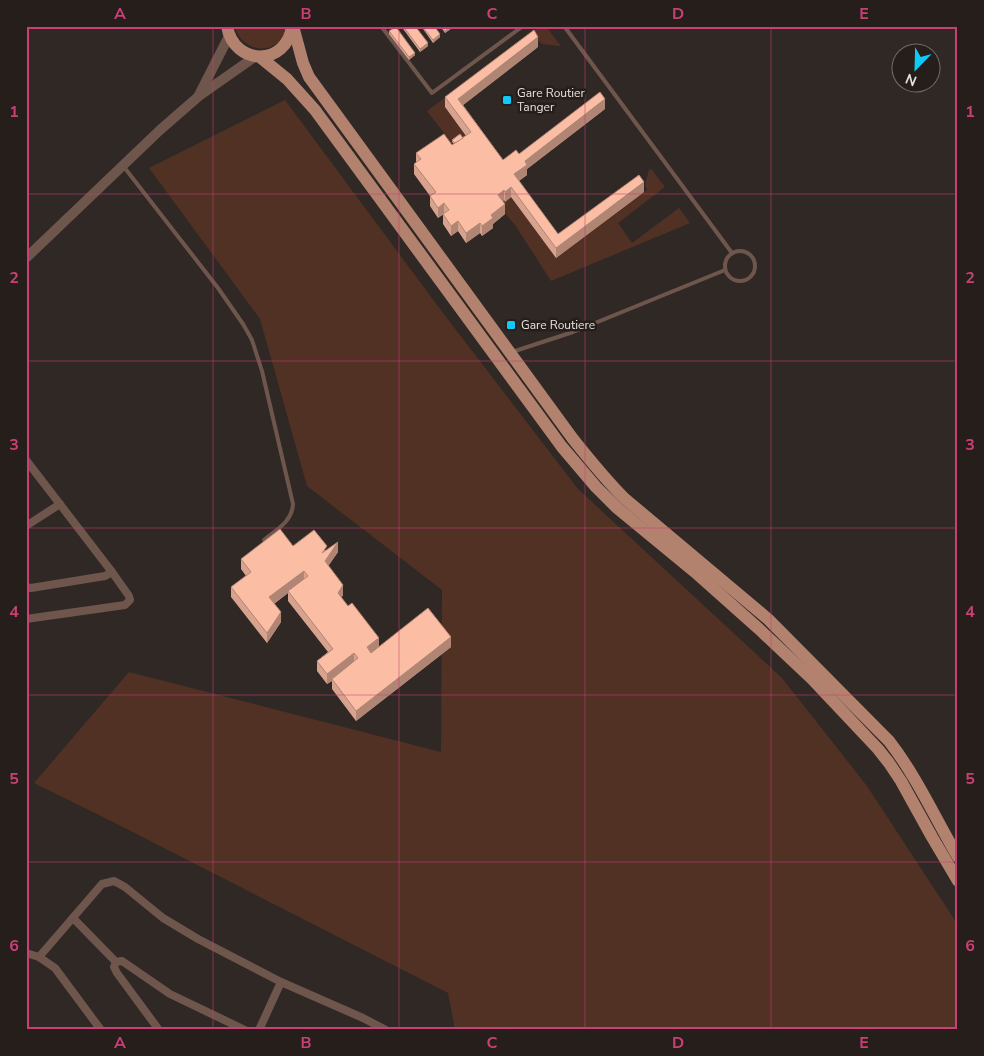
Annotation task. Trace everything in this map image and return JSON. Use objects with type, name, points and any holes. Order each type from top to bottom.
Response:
[{"type":"main road","points":[[226,29],[237,48],[249,55],[258,57],[270,55],[279,50],[291,34],[292,26]]},
{"type":"main road","points":[[292,26],[309,77],[510,353],[604,477],[624,498],[768,620],[889,741],[912,773],[956,850]]},
{"type":"main road","points":[[258,57],[288,79],[315,110],[562,447],[596,487],[616,507],[695,572],[759,629],[812,679],[878,749],[901,781],[958,881]]},
{"type":"street","points":[[199,96],[226,29]]},
{"type":"street","points":[[26,258],[160,130],[199,96],[258,57]]},
{"type":"street","points":[[26,460],[112,572],[130,600],[125,605],[26,620]]},
{"type":"street","points":[[26,526],[60,504]]},
{"type":"street","points":[[26,587],[31,588],[105,576],[112,572]]},
{"type":"street","points":[[39,957],[102,884],[114,881],[126,887],[163,918],[198,939],[282,982],[386,1030]]},
{"type":"street","points":[[72,918],[116,962]]},
{"type":"street","points":[[26,953],[39,957],[55,968],[101,1030]]},
{"type":"street","points":[[116,962],[122,961],[170,994],[245,1030]]},
{"type":"street","points":[[116,962],[114,967],[117,973],[159,1030]]},
{"type":"street","points":[[259,1030],[282,982]]},
{"type":"lane","points":[[381,26],[432,93],[523,26]]},
{"type":"lane","points":[[564,26],[732,253]]},
{"type":"lane","points":[[123,166],[218,288],[243,324],[257,353],[293,504],[291,516],[288,520],[264,540]]},
{"type":"lane","points":[[742,250],[751,255],[755,264],[755,269],[750,277],[740,281],[731,278],[726,270],[728,256],[742,250]]},
{"type":"lane","points":[[510,353],[573,332],[726,270]]},
{"type":"shaded area","points":[[235,26],[287,26],[283,36],[273,46],[260,48],[247,44],[237,33]]},
{"type":"shaded area","points":[[541,26],[546,26],[560,46],[542,44],[536,39],[445,107],[468,139],[465,142],[460,136],[446,147],[443,142],[448,138],[427,111]]},
{"type":"shaded area","points":[[285,100],[443,313],[578,489],[782,678],[867,786],[958,925],[958,1030],[455,1030],[448,993],[34,783],[129,672],[441,752],[442,590],[307,486],[260,319],[149,168]]},
{"type":"shaded area","points":[[649,169],[652,170],[665,187],[618,223],[632,243],[679,208],[690,223],[551,281],[515,225],[499,206],[511,197],[556,258],[647,190],[645,185]]},
{"type":"building","points":[[403,26],[415,26],[428,43],[420,49]]},
{"type":"building","points":[[422,26],[434,26],[440,34],[433,40]]},
{"type":"building","points":[[442,26],[452,26],[445,31]]},
{"type":"building","points":[[396,27],[415,53],[409,57],[389,31]]},
{"type":"building","points":[[534,30],[538,37],[458,99],[503,160],[516,150],[519,154],[600,92],[605,99],[525,161],[527,165],[514,174],[558,234],[639,175],[644,182],[556,248],[511,187],[498,195],[505,204],[491,215],[493,218],[482,226],[480,223],[466,233],[458,221],[451,226],[443,214],[449,210],[444,203],[438,208],[430,196],[436,192],[414,164],[421,159],[416,153],[444,134],[452,145],[471,132],[445,97]]},
{"type":"building","points":[[460,134],[463,138],[455,143],[452,140]]},
{"type":"building","points":[[280,529],[293,546],[314,530],[327,546],[322,553],[338,542],[325,561],[343,585],[338,593],[348,606],[352,603],[379,638],[367,647],[371,653],[428,608],[451,637],[356,711],[332,679],[358,658],[354,653],[327,674],[317,661],[333,649],[288,591],[308,576],[304,571],[269,597],[281,612],[267,633],[231,587],[251,572],[241,559]]},
{"type":"place","name":"Gare Routier Tanger","points":[[507,100]]},
{"type":"place","name":"Gare Routiere","points":[[511,325]]}]
